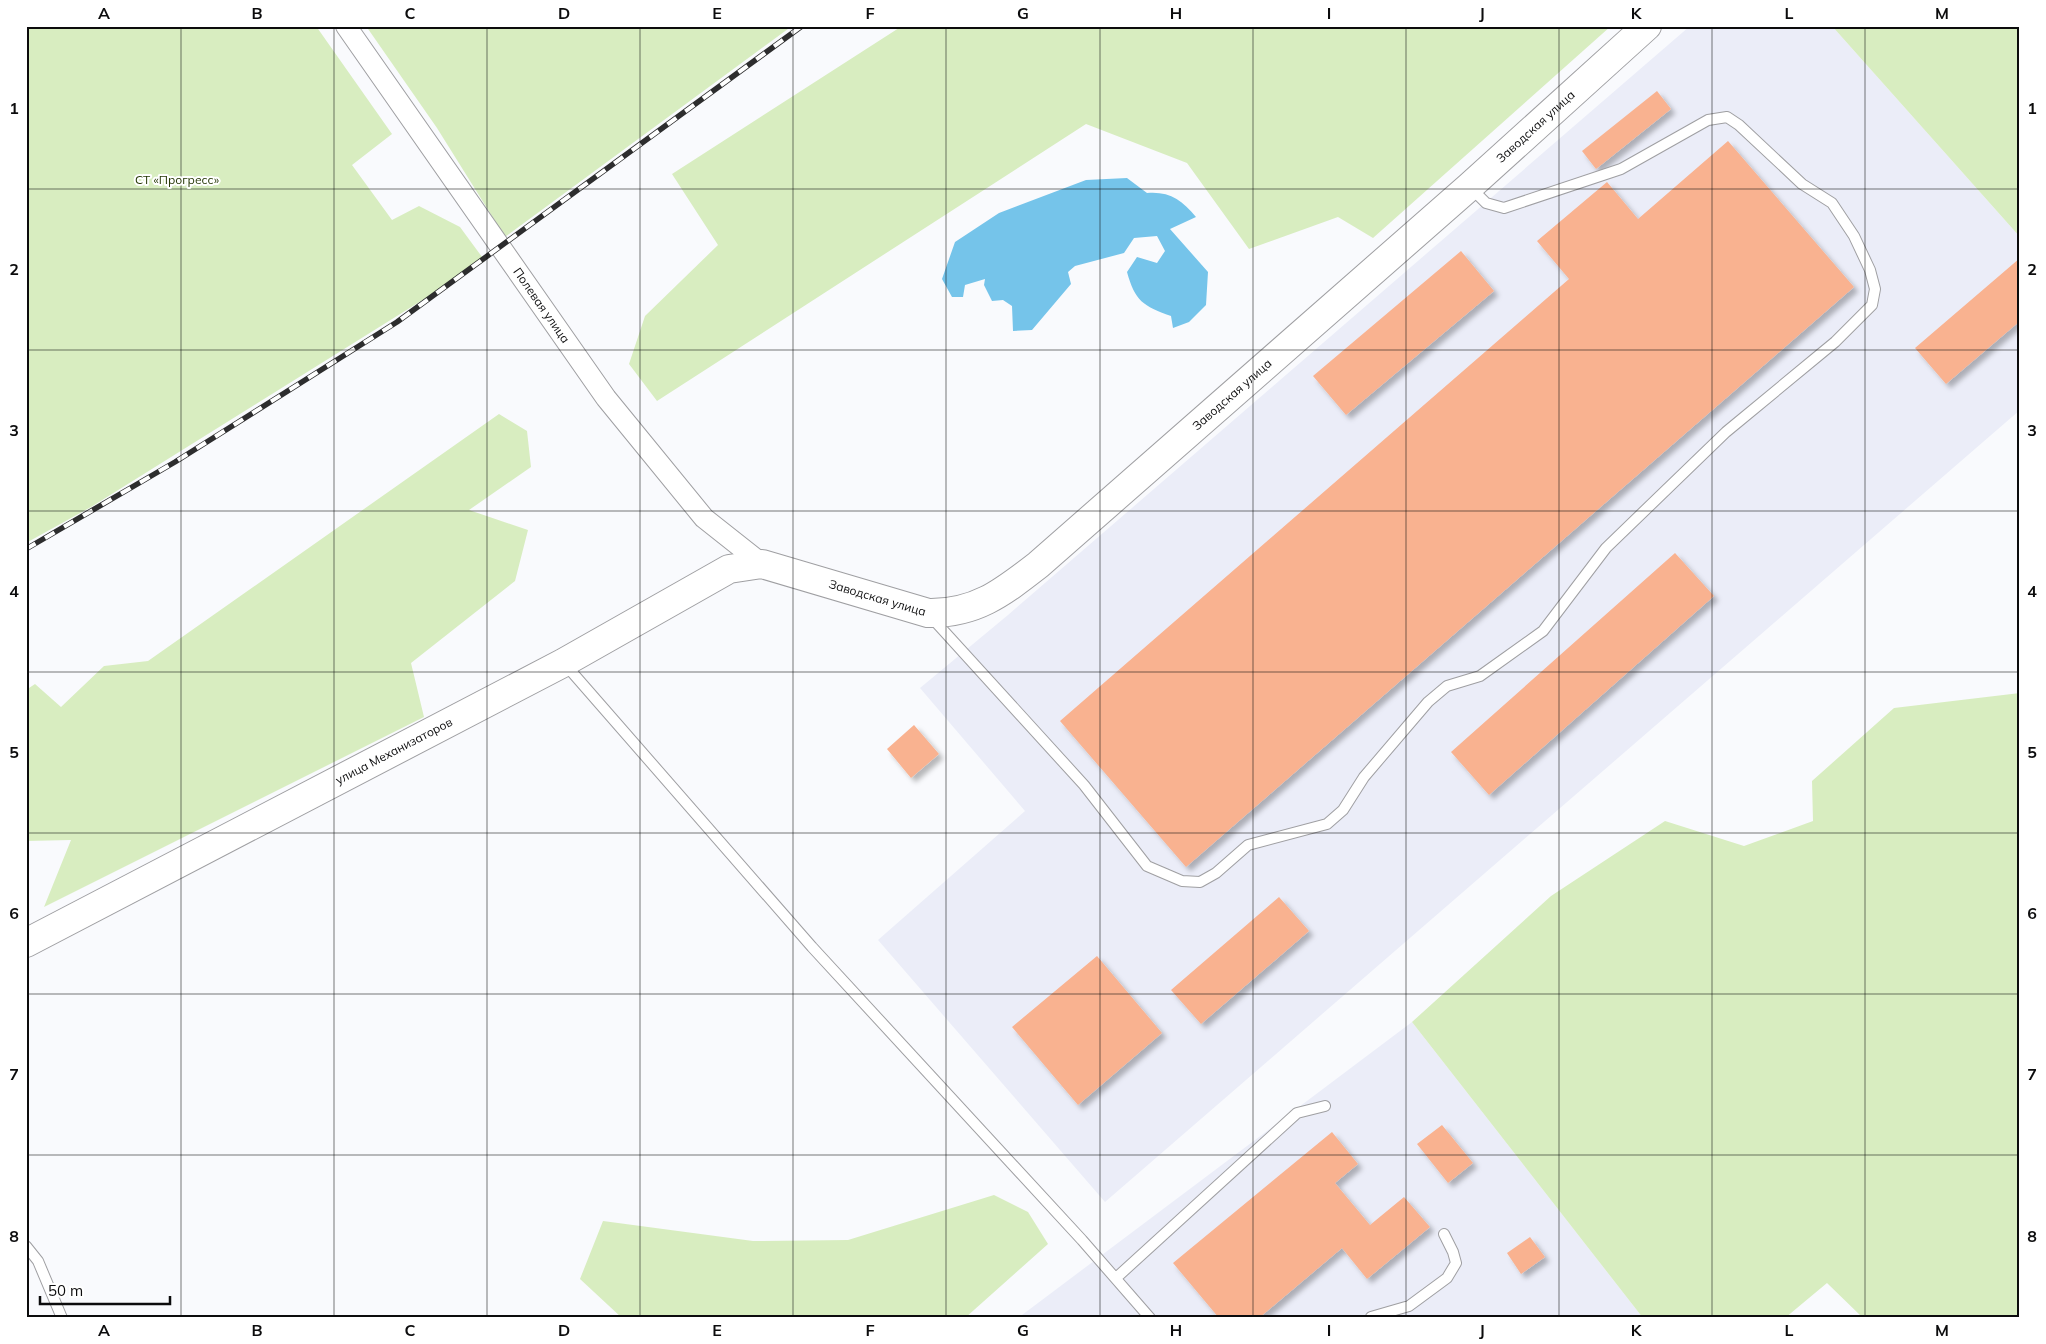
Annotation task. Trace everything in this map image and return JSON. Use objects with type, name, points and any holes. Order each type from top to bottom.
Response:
[{"type":"street","name":"Полевая улица","points":[[346,26],[606,398],[704,518],[762,564]]},
{"type":"street","name":"Заводская улица","points":[[762,564],[928,614],[950,614],[977,606],[1006,590],[1038,566],[1469,187],[1647,26]]},
{"type":"street","name":"улица Механизаторов","points":[[26,943],[564,663],[729,570],[762,564]]},
{"type":"lane","points":[[928,614],[1084,785],[1147,866],[1182,881],[1200,882],[1216,874],[1248,846],[1326,824],[1343,810],[1364,777],[1428,702],[1447,686],[1480,676],[1543,631],[1606,548],[1726,432],[1835,342],[1872,305],[1875,289],[1870,270],[1854,236],[1832,203],[1802,184],[1739,125],[1727,118],[1708,120],[1621,169],[1504,208],[1486,203],[1469,187]]},
{"type":"lane","points":[[564,663],[812,947],[1116,1278],[1150,1318]]},
{"type":"lane","points":[[1116,1278],[1297,1113],[1325,1106]]},
{"type":"lane","points":[[1371,1318],[1409,1306],[1447,1278],[1456,1263],[1444,1234]]},
{"type":"lane","points":[[26,1246],[38,1261],[62,1318]]},
{"type":"shaded area","points":[[1690,26],[1832,26],[2020,237],[2020,410],[1105,1202],[878,940],[1025,811],[920,688],[1008,615]]},
{"type":"shaded area","points":[[1412,1022],[1643,1318],[1018,1318]]},
{"type":"green space","name":"СТ «Прогресс»","points":[[26,26],[316,26],[392,134],[352,165],[392,220],[419,206],[460,227],[485,261],[91,507],[26,543]]},
{"type":"green space","points":[[366,26],[792,26],[505,237],[437,128]]},
{"type":"green space","points":[[902,26],[1611,26],[1373,238],[1338,217],[1249,249],[1187,163],[1086,124],[657,401],[629,364],[645,316],[718,245],[672,174]]},
{"type":"green space","points":[[1832,26],[2020,26],[2020,237]]},
{"type":"green space","points":[[499,414],[527,431],[531,467],[469,510],[528,530],[515,581],[411,663],[424,717],[44,907],[71,840],[26,841],[26,690],[35,684],[61,707],[104,666],[148,661]]},
{"type":"green space","points":[[2020,693],[2020,1318],[1863,1318],[1827,1283],[1785,1318],[1643,1318],[1412,1022],[1551,896],[1665,821],[1744,846],[1813,821],[1812,781],[1894,708]]},
{"type":"green space","points":[[994,1195],[1028,1212],[1048,1244],[965,1318],[622,1318],[580,1279],[603,1221],[753,1241],[848,1240]]},
{"type":"water","points":[[1127,178],[1147,193],[1168,195],[1180,201],[1196,217],[1170,229],[1208,272],[1206,305],[1189,322],[1173,328],[1171,316],[1153,309],[1142,301],[1133,290],[1130,282],[1127,272],[1137,257],[1157,263],[1165,251],[1157,236],[1134,238],[1124,253],[1075,266],[1068,272],[1071,284],[1032,330],[1013,331],[1012,306],[1003,300],[992,301],[984,285],[985,279],[965,285],[963,297],[952,297],[942,279],[955,242],[999,213],[1086,180]]},
{"type":"building","points":[[1657,91],[1671,109],[1596,169],[1582,151]]},
{"type":"building","points":[[1728,141],[1854,287],[1186,867],[1060,721],[1569,279],[1537,241],[1607,182],[1638,219]]},
{"type":"building","points":[[1461,251],[1494,291],[1346,415],[1313,376]]},
{"type":"building","points":[[2020,258],[2020,321],[1946,384],[1915,348]]},
{"type":"building","points":[[1675,553],[1714,596],[1489,795],[1451,752]]},
{"type":"building","points":[[914,725],[939,754],[911,778],[887,749]]},
{"type":"building","points":[[1279,897],[1309,931],[1201,1024],[1171,990]]},
{"type":"building","points":[[1097,956],[1162,1033],[1078,1105],[1012,1027]]},
{"type":"building","points":[[1442,1125],[1473,1163],[1448,1183],[1417,1144]]},
{"type":"building","points":[[1332,1132],[1358,1164],[1335,1183],[1370,1225],[1404,1197],[1430,1227],[1367,1279],[1342,1248],[1259,1318],[1219,1318],[1173,1263]]},
{"type":"building","points":[[1530,1237],[1545,1257],[1521,1274],[1507,1253]]},
{"type":"railway","points":[[26,549],[175,462],[397,322],[802,26]]}]
